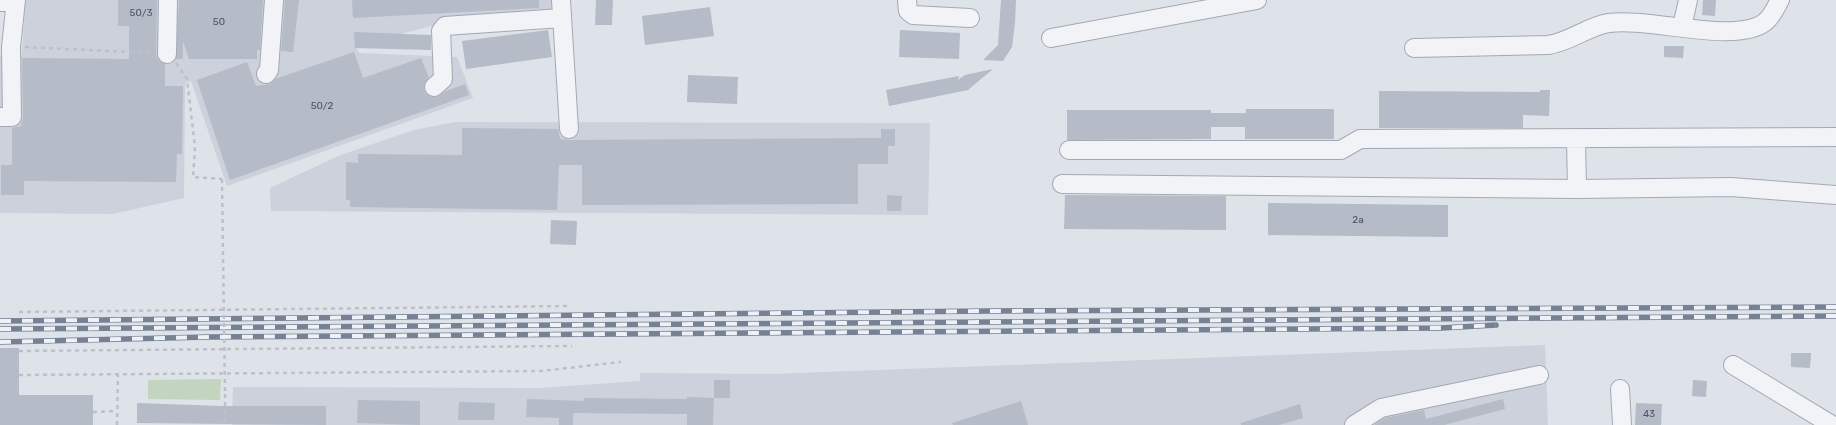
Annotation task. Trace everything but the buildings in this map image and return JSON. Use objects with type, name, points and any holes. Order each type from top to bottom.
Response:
[{"type":"lane","points":[[168,0],[168,54]]},
{"type":"lane","points":[[266,74],[268,70],[274,0]]},
{"type":"lane","points":[[561,0],[569,129]]},
{"type":"lane","points":[[907,0],[908,11],[912,15],[970,18]]},
{"type":"lane","points":[[1051,38],[1236,2],[1257,0]]},
{"type":"lane","points":[[1682,27],[1688,0]]},
{"type":"lane","points":[[1414,48],[1558,44],[1597,26],[1626,22],[1738,31],[1754,28],[1766,22],[1780,0]]},
{"type":"lane","points":[[0,117],[12,117],[10,1]]},
{"type":"lane","points":[[434,88],[443,79],[441,32],[445,26],[562,18]]},
{"type":"lane","points":[[1069,150],[1341,150],[1360,139],[1836,137]]},
{"type":"lane","points":[[1576,138],[1577,189]]},
{"type":"lane","points":[[1062,184],[1577,189],[1731,186],[1836,195]]},
{"type":"lane","points":[[1733,365],[1831,425],[1836,425]]},
{"type":"lane","points":[[1354,425],[1381,408],[1539,374]]},
{"type":"lane","points":[[1620,389],[1622,425]]},
{"type":"path","points":[[11,47],[168,54],[187,79],[195,147],[193,177],[222,179],[225,425]]},
{"type":"path","points":[[19,312],[569,306]]},
{"type":"path","points":[[191,310],[224,310]]},
{"type":"path","points":[[19,352],[572,346]]},
{"type":"path","points":[[192,350],[224,350]]},
{"type":"path","points":[[19,376],[541,371],[621,362]]},
{"type":"path","points":[[118,375],[118,425]]},
{"type":"path","points":[[93,412],[118,411]]},
{"type":"shaded area","points":[[25,0],[558,0],[558,15],[452,21],[356,45],[359,53],[457,57],[473,98],[227,186],[191,81],[185,83],[184,198],[113,214],[0,213],[0,55],[22,55]]},
{"type":"shaded area","points":[[455,122],[930,123],[928,215],[271,211],[270,188],[338,156],[414,130]]},
{"type":"shaded area","points":[[1545,345],[1548,425],[232,425],[233,387],[540,388],[640,381],[640,373],[773,374]]},
{"type":"green space","points":[[221,379],[220,400],[148,399],[148,380]]},
{"type":"railway","points":[[0,321],[989,311],[1836,307]]},
{"type":"railway","points":[[0,329],[1836,316]]},
{"type":"railway","points":[[0,342],[209,337],[1441,328],[1496,325]]}]
